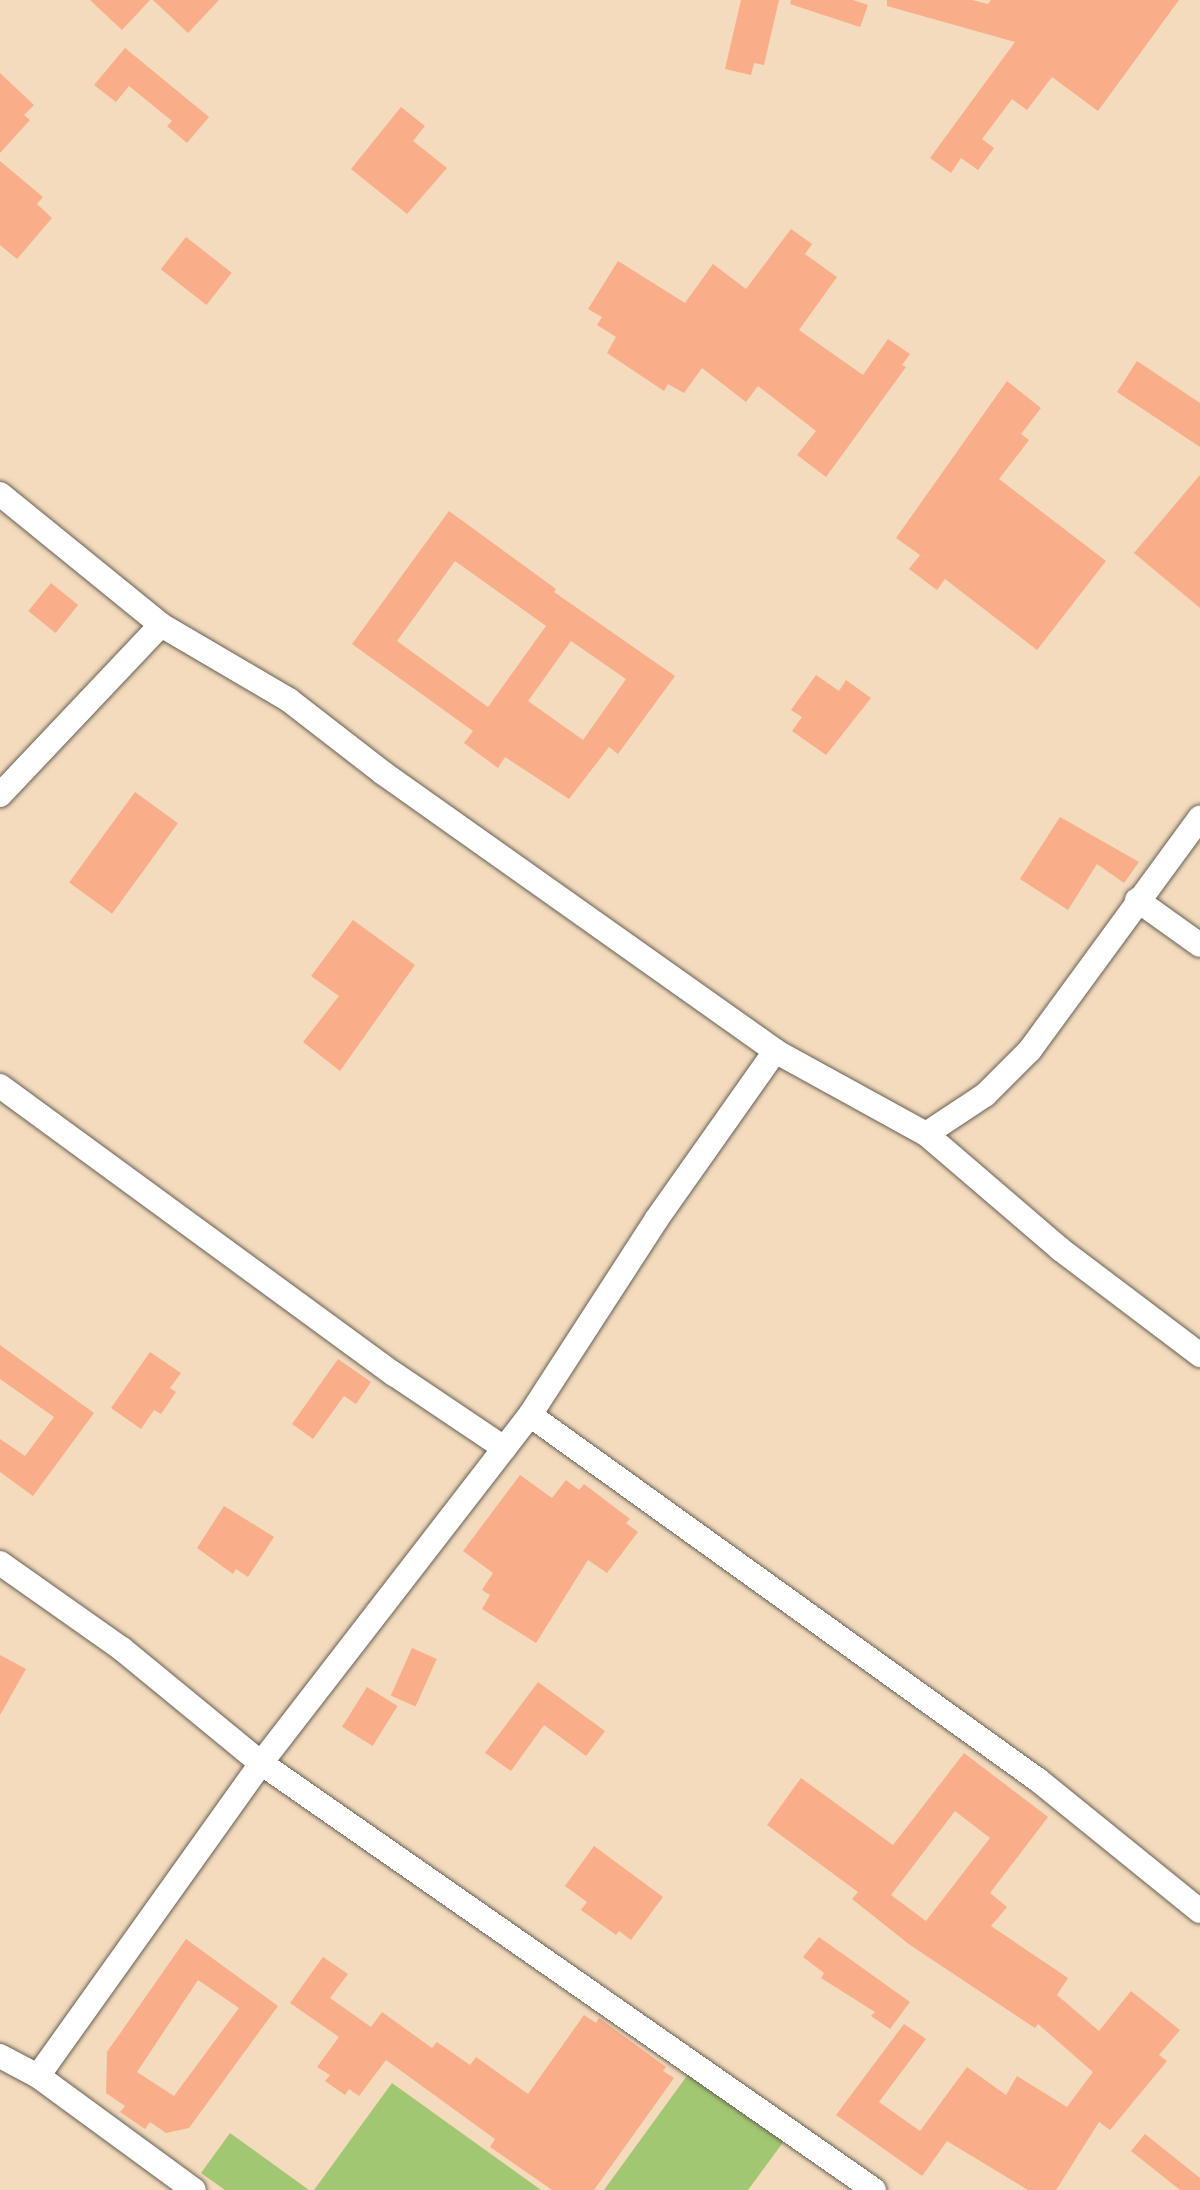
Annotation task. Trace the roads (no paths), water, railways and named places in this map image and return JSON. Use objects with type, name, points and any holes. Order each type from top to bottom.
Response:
[{"type":"street","points":[[0,494],[160,625],[289,700],[383,773],[775,1051],[926,1134],[1059,1249],[1200,1355]]},
{"type":"street","points":[[0,795],[160,625]]},
{"type":"street","points":[[926,1134],[985,1095],[1030,1050],[1137,900],[1200,818]]},
{"type":"street","points":[[1137,900],[1200,945]]},
{"type":"street","points":[[38,2076],[261,1763],[530,1415],[656,1220],[775,1051]]},
{"type":"street","points":[[0,1086],[394,1374],[504,1448]]},
{"type":"street","points":[[530,1415],[1038,1780],[1200,1911]]},
{"type":"street","points":[[0,1563],[122,1649],[261,1763],[874,2190]]},
{"type":"street","points":[[0,2056],[38,2076],[194,2190]]}]
